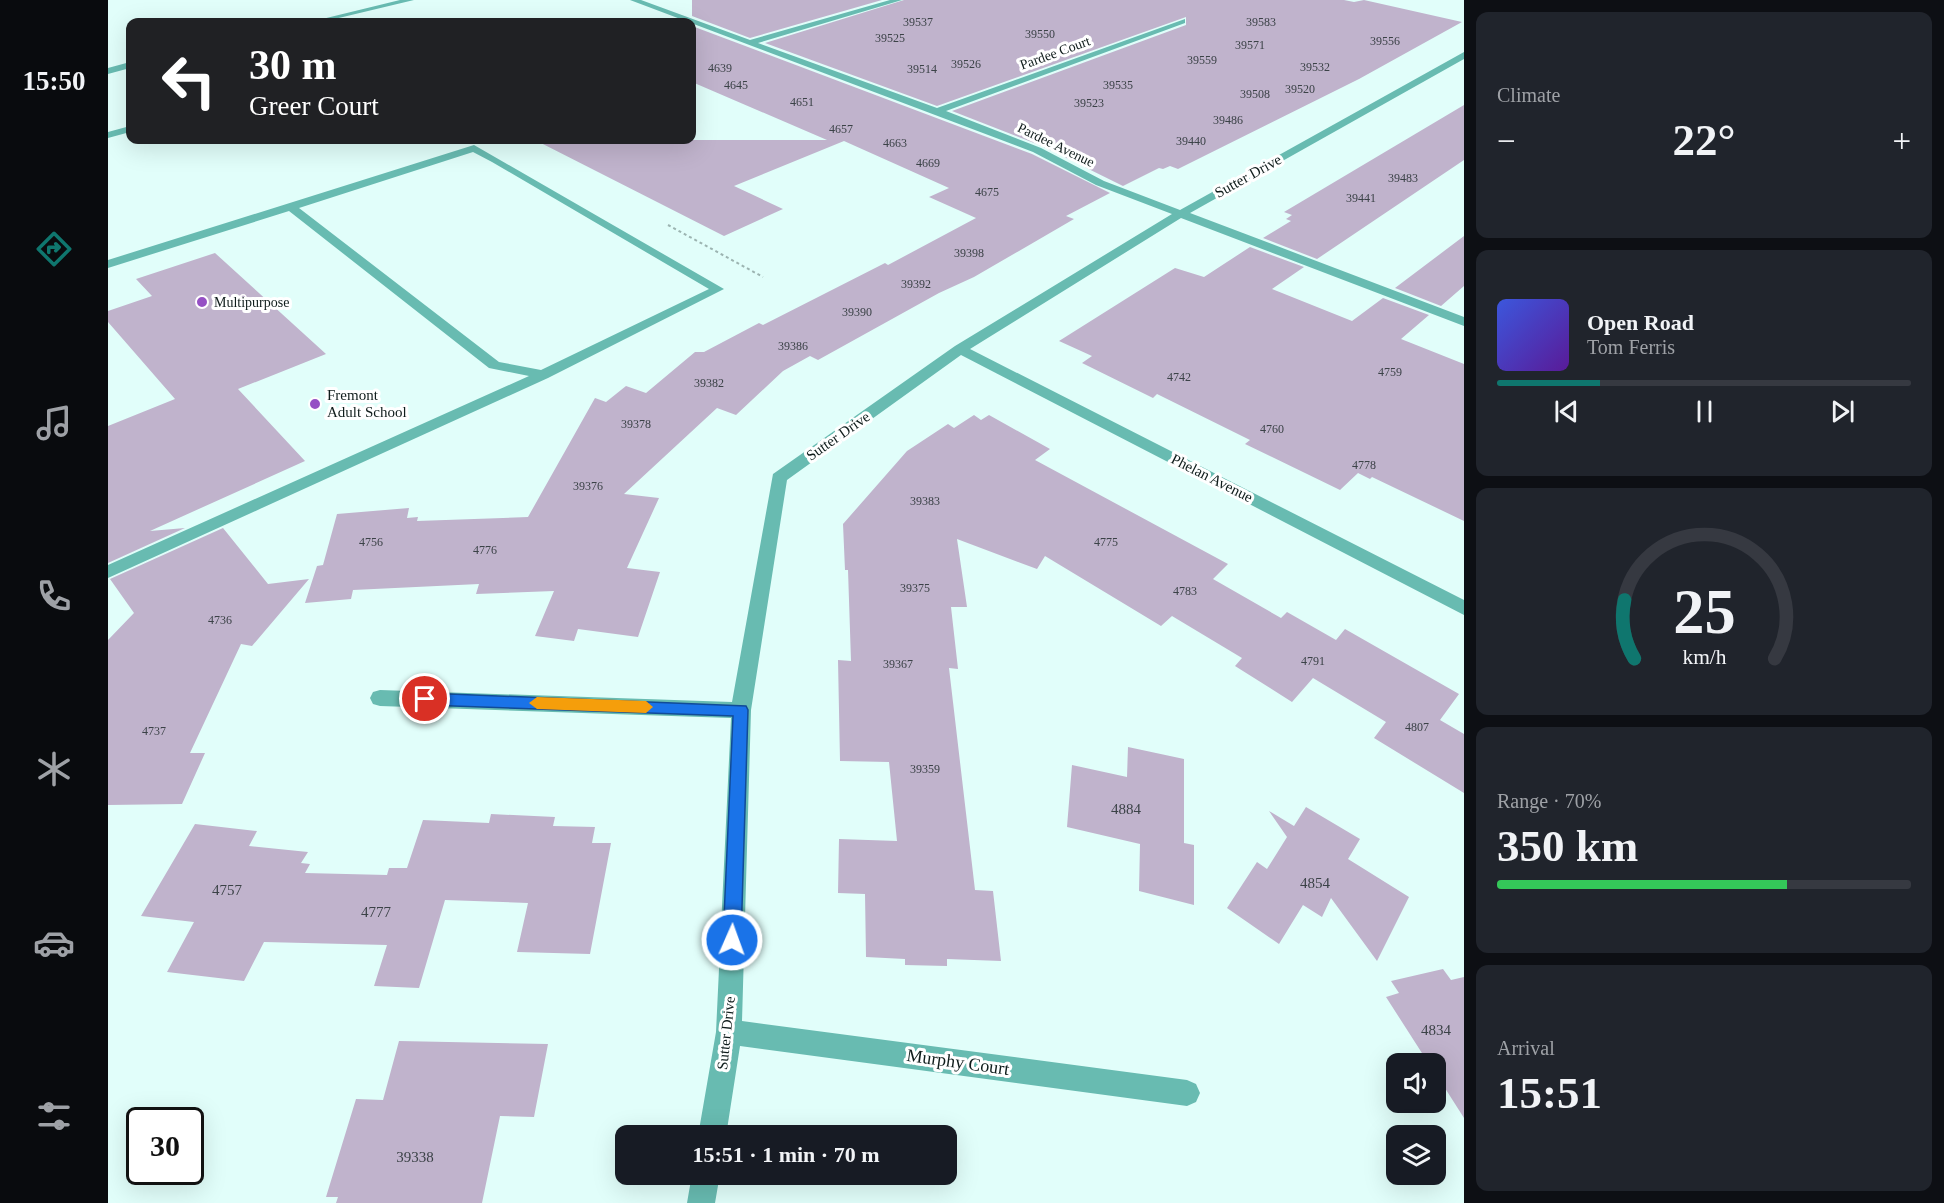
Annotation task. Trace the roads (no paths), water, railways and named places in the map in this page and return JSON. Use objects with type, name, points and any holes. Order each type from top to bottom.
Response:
[{"type":"street","points":[[331,18],[410,0]]},
{"type":"street","name":"Pardee Avenue","points":[[634,0],[684,18]]},
{"type":"street","points":[[751,42],[898,0]]},
{"type":"street","name":"Pardee Court","points":[[936,111],[1182,21]]},
{"type":"street","name":"Pardee Avenue","points":[[696,22],[1037,150],[1100,183],[1464,322]]},
{"type":"street","name":"Sutter Drive","points":[[714,1125],[729,1032],[741,710],[779,478],[960,349],[1180,214],[1464,55]]},
{"type":"street","points":[[108,70],[126,66]]},
{"type":"street","points":[[108,135],[126,130]]},
{"type":"street","points":[[108,572],[543,375],[718,289],[466,144]]},
{"type":"street","points":[[108,264],[474,148]]},
{"type":"street","points":[[291,207],[494,365],[543,375]]},
{"type":"street","name":"Phelan Avenue","points":[[960,349],[1464,608]]},
{"type":"street","points":[[380,698],[741,710]]},
{"type":"street","name":"Murphy Court","points":[[729,1032],[1187,1093]]},
{"type":"street","points":[[701,1203],[704,1185]]},
{"type":"place","name":"Multipurpose","points":[[202,302]]},
{"type":"place","name":"Fremont Adult School","points":[[315,404]]}]
